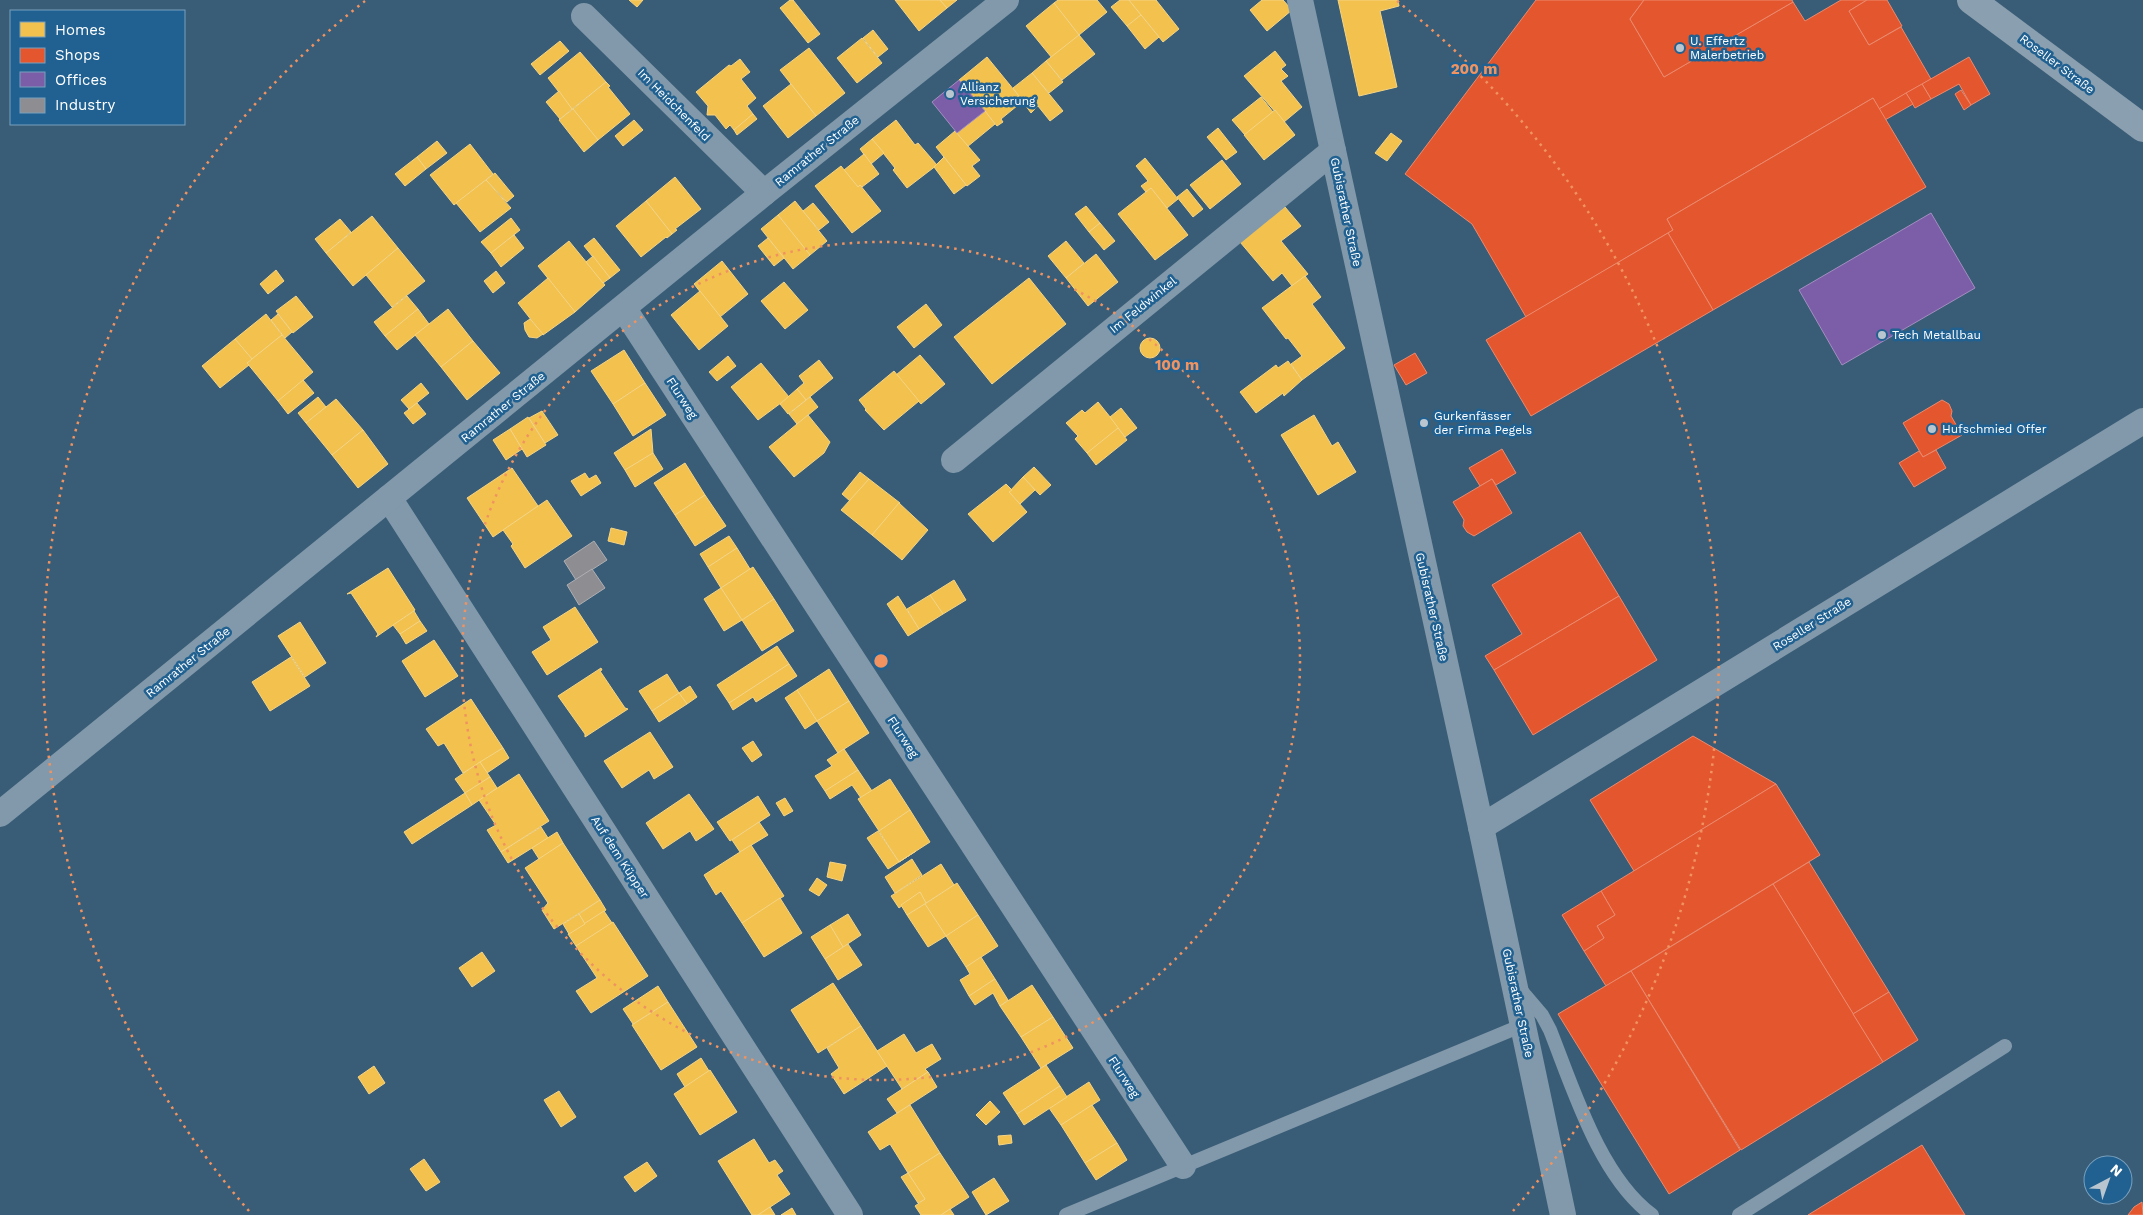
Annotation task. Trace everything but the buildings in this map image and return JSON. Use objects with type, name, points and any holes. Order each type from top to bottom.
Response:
[{"type":"street","name":"Ramrather Straße","points":[[0,814],[624,309],[764,193],[1006,0]]},
{"type":"street","name":"Gubisrather Straße","points":[[1300,0],[1481,827],[1563,1215]]},
{"type":"street","name":"Roseller Straße","points":[[1971,0],[2143,128]]},
{"type":"street","name":"Im Heidchenfeld","points":[[584,16],[764,193]]},
{"type":"street","name":"Im Feldwinkel","points":[[954,460],[1333,151]]},
{"type":"street","name":"Flurweg","points":[[624,309],[1183,1166]]},
{"type":"street","name":"Roseller Straße","points":[[1481,827],[2143,421]]},
{"type":"street","name":"Auf dem Küpper","points":[[390,498],[850,1215]]},
{"type":"lane","points":[[1514,982],[1534,1004],[1550,1030],[1591,1130],[1607,1161],[1626,1190],[1642,1208],[1652,1215]]},
{"type":"lane","points":[[1066,1215],[1523,1025]]},
{"type":"lane","points":[[1739,1215],[2005,1046]]},
{"type":"place","name":"U. Effertz Malerbetrieb","points":[[1680,48]]},
{"type":"place","name":"Allianz Versicherung","points":[[950,94]]},
{"type":"place","name":"Tech Metallbau","points":[[1882,335]]},
{"type":"place","name":"Gurkenfässer der Firma Pegels","points":[[1424,423]]},
{"type":"place","name":"Hufschmied Offer","points":[[1932,429]]}]
